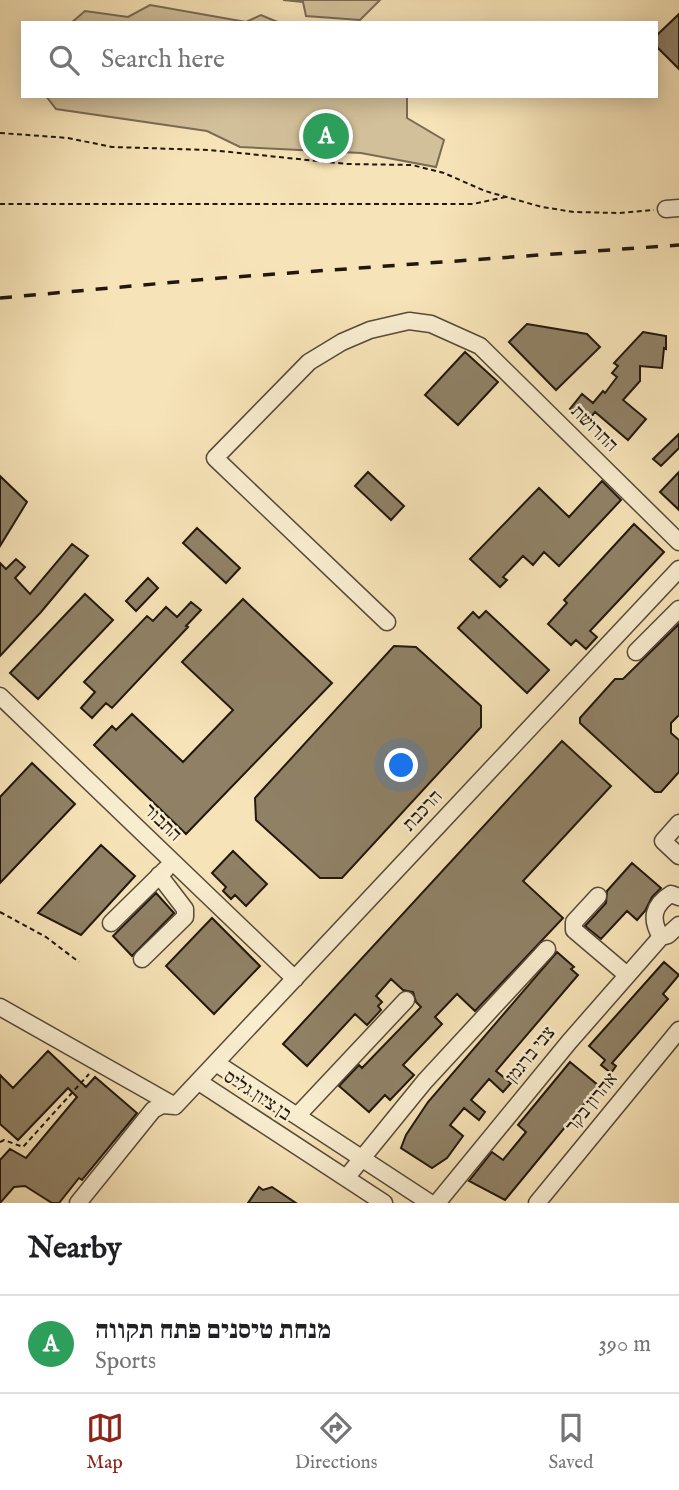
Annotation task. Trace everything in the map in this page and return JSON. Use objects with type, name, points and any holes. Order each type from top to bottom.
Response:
[{"type":"street","name":"החרושת","points":[[387,622],[215,458],[309,362],[370,330],[409,321],[432,324],[480,346],[679,542]]},
{"type":"street","name":"הרכבת","points":[[199,1083],[679,569]]},
{"type":"street","points":[[636,652],[679,609]]},
{"type":"street","name":"התבור","points":[[0,696],[295,979]]},
{"type":"street","points":[[679,823],[663,841],[679,856]]},
{"type":"street","points":[[111,923],[172,862]]},
{"type":"street","points":[[142,959],[185,917],[185,909],[159,875]]},
{"type":"street","points":[[661,937],[653,922],[653,915],[666,896],[671,894],[679,897]]},
{"type":"street","points":[[598,896],[574,922],[574,930],[627,975]]},
{"type":"street","name":"צבי ברגמן","points":[[438,1203],[627,975],[661,937],[668,935],[679,925]]},
{"type":"street","points":[[346,1178],[425,1081],[547,949]]},
{"type":"street","points":[[297,1116],[407,1000]]},
{"type":"street","points":[[4,1015],[99,1063],[175,1106]]},
{"type":"street","name":"אהרון בקר","points":[[537,1203],[679,1030]]},
{"type":"street","name":"בן ציון גליס","points":[[216,1063],[430,1203]]},
{"type":"street","name":"בן ציון גליס","points":[[78,1203],[153,1110],[162,1105],[175,1106],[199,1083],[346,1178],[364,1198],[384,1203]]},
{"type":"path","points":[[0,133],[68,138],[113,147],[210,150],[347,164],[412,165],[444,173],[485,191],[574,212],[620,213],[672,208]]},
{"type":"path","points":[[0,204],[473,204],[506,197]]},
{"type":"path","points":[[0,912],[46,937],[79,961]]},
{"type":"path","points":[[0,1142],[4,1140],[23,1147],[99,1063]]},
{"type":"shaded area","points":[[283,0],[380,0],[360,20],[306,16],[303,2]]},
{"type":"shaded area","points":[[150,5],[240,21],[73,21],[85,11],[128,17]]},
{"type":"shaded area","points":[[261,15],[275,21],[248,21]]},
{"type":"shaded area","points":[[48,98],[407,98],[407,118],[444,140],[436,167],[361,153],[240,147],[207,131],[56,109]]},
{"type":"building","points":[[679,14],[679,69],[658,48],[658,34]]},
{"type":"building","points":[[527,324],[587,334],[600,347],[556,390],[509,342]]},
{"type":"building","points":[[643,332],[666,336],[666,349],[664,348],[662,368],[640,366],[640,381],[623,400],[646,419],[628,440],[595,412],[586,423],[570,409],[582,394],[593,403],[603,391],[605,393],[617,377],[612,373],[618,366],[614,363]]},
{"type":"building","points":[[465,352],[498,382],[458,425],[425,395]]},
{"type":"building","points":[[679,434],[679,448],[661,466],[653,459]]},
{"type":"building","points":[[368,472],[404,506],[391,520],[355,486]]},
{"type":"building","points":[[679,472],[679,510],[660,492]]},
{"type":"building","points":[[0,476],[27,502],[0,546]]},
{"type":"building","points":[[602,481],[621,500],[559,566],[544,552],[533,565],[523,556],[503,577],[507,580],[500,587],[470,559],[539,488],[569,517]]},
{"type":"building","points":[[634,524],[664,552],[590,631],[597,637],[586,649],[576,640],[571,645],[548,624],[567,603],[564,600]]},
{"type":"building","points":[[197,528],[240,568],[226,583],[183,543]]},
{"type":"building","points":[[72,544],[88,556],[0,656],[0,563],[6,569],[16,559],[25,567],[15,578],[30,594]]},
{"type":"building","points":[[148,578],[158,588],[136,611],[126,601]]},
{"type":"building","points":[[85,594],[113,620],[38,699],[10,673]]},
{"type":"building","points":[[243,599],[332,683],[186,834],[94,745],[112,726],[116,730],[132,714],[183,762],[233,710],[182,662]]},
{"type":"building","points":[[191,602],[201,610],[112,708],[106,703],[92,718],[81,708],[95,692],[84,682],[147,616],[153,621],[166,607],[177,617]]},
{"type":"building","points":[[486,611],[549,670],[527,693],[458,628],[473,612],[479,618]]},
{"type":"building","points":[[679,624],[679,715],[671,723],[671,733],[679,740],[679,772],[661,792],[655,792],[580,723],[580,718],[615,679],[623,679]]},
{"type":"building","points":[[394,646],[416,647],[481,706],[481,727],[342,878],[320,878],[256,820],[255,798]]},
{"type":"building","points":[[562,741],[611,786],[523,881],[563,918],[475,1011],[457,994],[435,1017],[442,1024],[403,1065],[414,1075],[390,1100],[385,1095],[369,1112],[339,1086],[359,1065],[362,1068],[421,1007],[413,992],[403,990],[391,979],[376,996],[382,1002],[378,1006],[381,1010],[367,1025],[355,1014],[307,1066],[283,1044]]},
{"type":"building","points":[[32,763],[75,804],[0,883],[0,797]]},
{"type":"building","points":[[101,845],[135,876],[81,935],[38,913]]},
{"type":"building","points":[[233,851],[267,884],[246,906],[235,895],[231,899],[223,891],[226,887],[212,873]]},
{"type":"building","points":[[632,863],[661,888],[637,920],[627,911],[601,939],[585,926],[606,903],[607,891]]},
{"type":"building","points":[[156,893],[174,913],[132,956],[113,936]]},
{"type":"building","points":[[212,918],[260,966],[214,1014],[166,966]]},
{"type":"building","points":[[557,952],[574,967],[571,969],[578,975],[496,1071],[511,1083],[503,1092],[489,1079],[471,1100],[485,1112],[479,1120],[464,1108],[450,1125],[463,1136],[447,1158],[432,1168],[401,1148],[406,1135],[428,1102]]},
{"type":"building","points":[[664,962],[679,975],[663,994],[668,999],[612,1063],[616,1066],[611,1073],[601,1065],[605,1060],[589,1046]]},
{"type":"building","points":[[48,1051],[86,1087],[95,1077],[137,1113],[82,1180],[79,1178],[59,1203],[52,1203],[25,1186],[14,1187],[0,1203],[0,1160],[10,1149],[26,1158],[77,1097],[68,1088],[18,1140],[0,1124],[0,1075],[13,1088]]},
{"type":"building","points":[[570,1062],[599,1086],[505,1200],[469,1181],[492,1152],[503,1160],[526,1132],[518,1125]]},
{"type":"building","points":[[259,1187],[263,1190],[272,1187],[296,1203],[248,1203]]},
{"type":"railway","points":[[0,298],[220,278],[679,245]]},
{"type":"place","name":"מנחת טיסנים פתח תקווה","points":[[326,136]]}]
